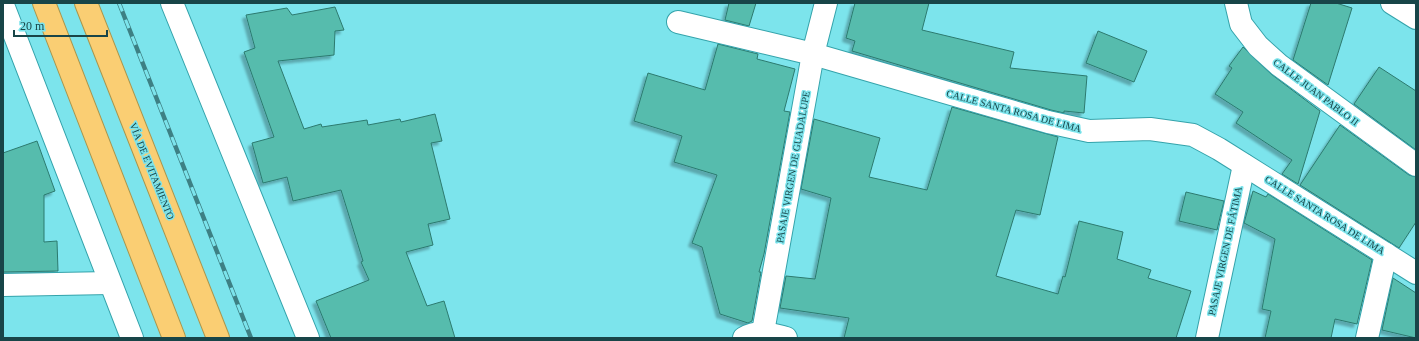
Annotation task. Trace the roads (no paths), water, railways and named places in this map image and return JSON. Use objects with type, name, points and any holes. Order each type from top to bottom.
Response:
[{"type":"highway","points":[[44,3],[174,338]]},
{"type":"highway","name":"VÍA DE EVITAMIENTO","points":[[86,3],[218,338]]},
{"type":"street","points":[[172,3],[308,338]]},
{"type":"street","name":"PASAJE VIRGEN DE GUADALUPE","points":[[754,335],[813,54],[826,3]]},
{"type":"street","name":"CALLE JUAN PABLO II","points":[[1236,3],[1241,24],[1258,46],[1279,65],[1416,165]]},
{"type":"street","points":[[1392,3],[1416,18]]},
{"type":"street","points":[[3,5],[132,338]]},
{"type":"street","name":"CALLE SANTA ROSA DE LIMA","points":[[678,22],[813,54],[1048,122],[1089,131],[1150,129],[1192,135],[1244,165],[1416,273]]},
{"type":"street","name":"PASAJE VIRGEN DE FÁTIMA","points":[[1207,338],[1244,165]]},
{"type":"street","points":[[1367,338],[1386,254]]},
{"type":"street","points":[[3,285],[110,283]]},
{"type":"street","points":[[754,335],[786,338]]},
{"type":"railway","points":[[119,3],[251,338]]}]
